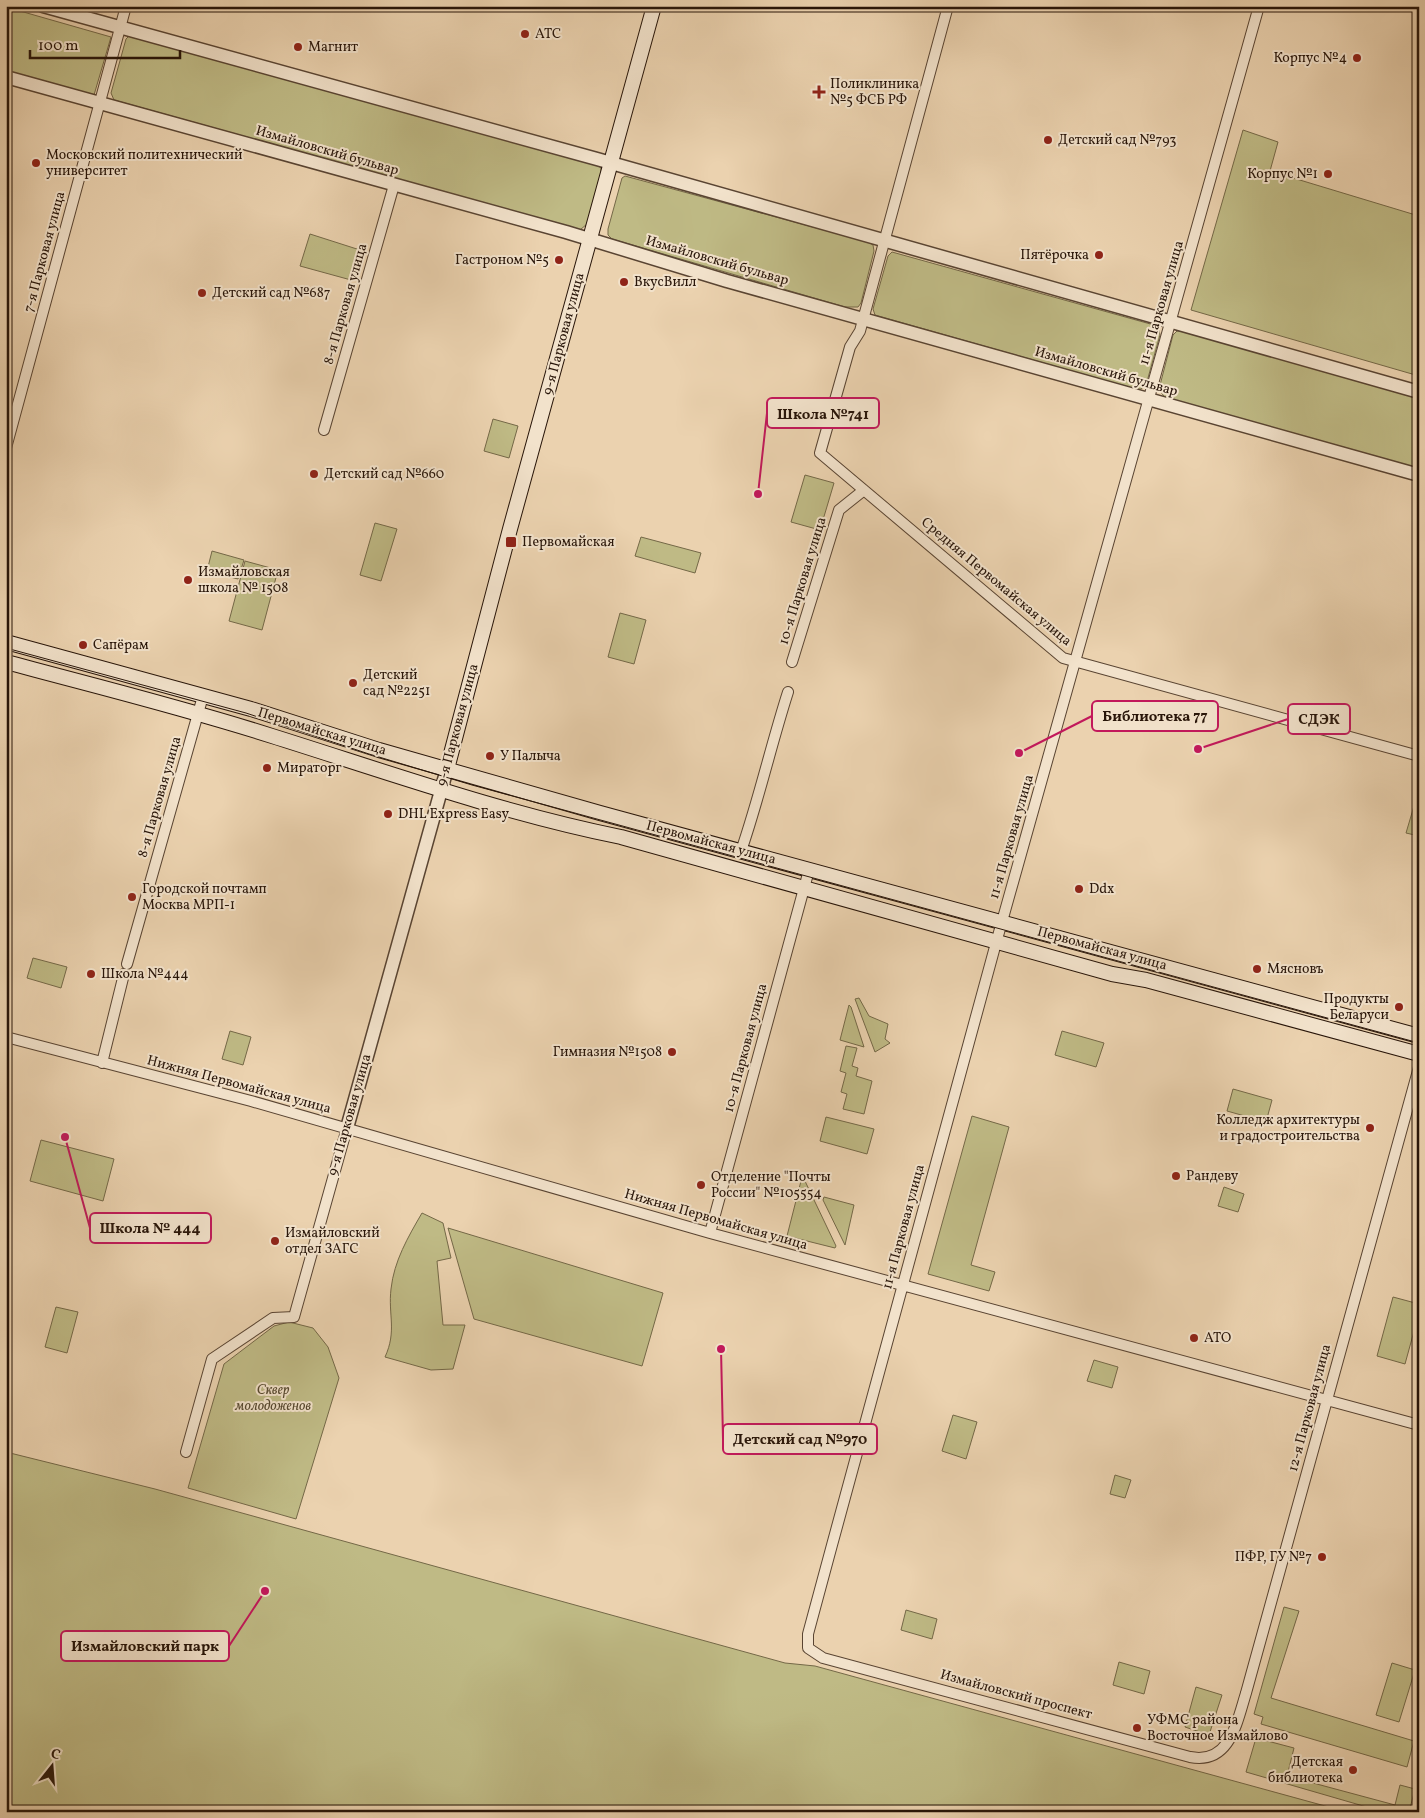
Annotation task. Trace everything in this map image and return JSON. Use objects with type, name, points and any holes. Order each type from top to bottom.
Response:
[{"type":"main road","name":"9-я Парковая улица","points":[[447,769],[510,529],[654,6]]},
{"type":"main road","name":"Первомайская улица","points":[[6,642],[203,696],[447,769],[741,852],[1002,921],[1419,1036]]},
{"type":"main road","name":"Первомайская улица","points":[[6,662],[198,713],[441,790],[804,888],[996,943],[1112,974],[1155,982],[1419,1054]]},
{"type":"street","points":[[43,6],[610,163],[1419,392]]},
{"type":"street","name":"7-я Парковая улица","points":[[6,448],[126,6]]},
{"type":"street","points":[[884,241],[948,6]]},
{"type":"street","name":"11-я Парковая улица","points":[[808,1648],[808,1634],[1002,921],[1259,6]]},
{"type":"street","name":"Измайловский бульвар","points":[[6,76],[1419,475]]},
{"type":"street","name":"8-я Парковая улица","points":[[324,430],[394,185]]},
{"type":"street","name":"Средняя Первомайская улица","points":[[884,241],[860,331],[850,347],[820,453],[1062,658],[1419,756]]},
{"type":"street","name":"10-я Парковая улица","points":[[792,662],[839,510],[864,490]]},
{"type":"street","points":[[741,852],[756,808],[771,746],[788,692]]},
{"type":"street","name":"8-я Парковая улица","points":[[102,1063],[125,969],[203,696]]},
{"type":"street","name":"9-я Парковая улица","points":[[186,1452],[212,1359],[273,1318],[294,1317],[447,769]]},
{"type":"street","name":"10-я Парковая улица","points":[[710,1233],[809,870]]},
{"type":"street","name":"Нижняя Первомайская улица","points":[[6,1037],[347,1128],[710,1233],[1419,1425]]},
{"type":"street","name":"12-я Парковая улица","points":[[1219,1752],[1228,1742],[1236,1726],[1246,1693],[1419,1067]]},
{"type":"street","name":"Измайловский проспект","points":[[808,1648],[823,1658],[1190,1757],[1200,1759],[1219,1752]]},
{"type":"green space","points":[[6,7],[111,37],[94,95],[6,71]]},
{"type":"green space","points":[[130,35],[596,164],[601,168],[601,173],[587,224],[580,230],[114,100],[111,93],[126,39]]},
{"type":"green space","points":[[1243,130],[1278,142],[1270,171],[1419,216],[1419,376],[1191,310]]},
{"type":"green space","points":[[625,176],[868,242],[873,245],[874,251],[861,303],[858,307],[845,307],[612,239],[608,235],[608,229],[622,178]]},
{"type":"green space","points":[[310,234],[360,250],[351,280],[300,266]]},
{"type":"green space","points":[[892,252],[1154,325],[1159,329],[1160,335],[1146,385],[1141,389],[1135,389],[875,315],[873,309],[888,256]]},
{"type":"green space","points":[[1177,331],[1183,331],[1419,397],[1419,469],[1165,398],[1159,389],[1173,335]]},
{"type":"green space","points":[[493,419],[518,426],[509,458],[484,451]]},
{"type":"green space","points":[[805,475],[834,483],[820,530],[791,522]]},
{"type":"green space","points":[[375,523],[397,529],[381,581],[360,575]]},
{"type":"green space","points":[[641,537],[701,553],[695,573],[635,556]]},
{"type":"green space","points":[[212,551],[244,560],[238,579],[207,571]]},
{"type":"green space","points":[[245,561],[278,570],[262,630],[229,621]]},
{"type":"green space","points":[[620,613],[646,620],[634,664],[608,657]]},
{"type":"green space","points":[[1419,789],[1419,836],[1406,833]]},
{"type":"green space","points":[[33,958],[67,967],[61,988],[27,978]]},
{"type":"green space","points":[[859,998],[869,1016],[888,1024],[885,1039],[890,1043],[875,1052],[855,999]]},
{"type":"green space","points":[[849,1005],[851,1007],[864,1047],[840,1040]]},
{"type":"green space","points":[[230,1031],[251,1037],[243,1065],[222,1059]]},
{"type":"green space","points":[[1062,1031],[1104,1043],[1096,1067],[1055,1055]]},
{"type":"green space","points":[[846,1046],[857,1048],[852,1066],[858,1068],[856,1076],[872,1081],[864,1114],[843,1109],[847,1094],[841,1092],[846,1073],[840,1071]]},
{"type":"green space","points":[[1233,1089],[1272,1100],[1266,1122],[1227,1111]]},
{"type":"green space","points":[[972,1116],[1009,1127],[971,1265],[995,1272],[989,1291],[928,1274]]},
{"type":"green space","points":[[826,1117],[874,1129],[867,1154],[820,1141]]},
{"type":"green space","points":[[41,1140],[114,1159],[103,1201],[30,1181]]},
{"type":"green space","points":[[804,1179],[836,1246],[835,1248],[787,1236],[801,1181]]},
{"type":"green space","points":[[1224,1187],[1244,1194],[1238,1212],[1218,1206]]},
{"type":"green space","points":[[824,1197],[854,1205],[845,1245],[823,1200]]},
{"type":"green space","points":[[422,1213],[443,1223],[451,1258],[437,1261],[443,1325],[465,1325],[453,1369],[431,1370],[385,1357],[391,1339],[390,1298],[395,1269],[407,1240]]},
{"type":"green space","points":[[448,1228],[663,1293],[642,1366],[474,1319]]},
{"type":"green space","points":[[1393,1297],[1419,1304],[1419,1313],[1405,1364],[1377,1356]]},
{"type":"green space","points":[[56,1307],[78,1312],[67,1353],[45,1347]]},
{"type":"green space","name":"Сквер молодоженов","points":[[289,1322],[313,1328],[328,1347],[339,1378],[296,1519],[188,1488],[224,1364],[274,1326]]},
{"type":"green space","points":[[1094,1360],[1118,1367],[1112,1388],[1087,1381]]},
{"type":"green space","points":[[953,1415],[977,1422],[966,1459],[942,1451]]},
{"type":"green space","points":[[6,1452],[155,1489],[785,1663],[815,1666],[1347,1812],[6,1812]]},
{"type":"green space","points":[[1115,1475],[1131,1480],[1125,1498],[1110,1494]]},
{"type":"green space","points":[[1284,1607],[1299,1611],[1271,1698],[1414,1741],[1407,1767],[1261,1724],[1263,1717],[1254,1714]]},
{"type":"green space","points":[[906,1610],[937,1619],[932,1639],[901,1630]]},
{"type":"green space","points":[[1119,1662],[1150,1671],[1144,1694],[1113,1685]]},
{"type":"green space","points":[[1392,1663],[1415,1670],[1399,1722],[1376,1715]]},
{"type":"green space","points":[[1196,1687],[1222,1695],[1209,1735],[1185,1727]]},
{"type":"green space","points":[[1256,1738],[1294,1748],[1287,1776],[1395,1805],[1400,1785],[1415,1789],[1409,1812],[1384,1812],[1246,1772]]},
{"type":"tram line","points":[[6,648],[246,713],[369,754],[472,785],[1419,1043]]},
{"type":"place","name":"АТС","points":[[525,34]]},
{"type":"place","name":"Магнит","points":[[298,47]]},
{"type":"place","name":"Корпус №4","points":[[1357,58]]},
{"type":"place","name":"Поликлиника №5 ФСБ РФ","points":[[819,92]]},
{"type":"place","name":"Детский сад №793","points":[[1048,140]]},
{"type":"place","name":"Московский политехнический университет","points":[[36,163]]},
{"type":"place","name":"Корпус №1","points":[[1328,174]]},
{"type":"place","name":"Пятёрочка","points":[[1099,255]]},
{"type":"place","name":"Гастроном №5","points":[[559,260]]},
{"type":"place","name":"ВкусВилл","points":[[624,282]]},
{"type":"place","name":"Детский сад №687","points":[[202,293]]},
{"type":"place","name":"Детский сад №660","points":[[314,474]]},
{"type":"place","name":"Школа №741","points":[[758,494]]},
{"type":"place","name":"Первомайская","points":[[511,542]]},
{"type":"place","name":"Измайловская школа № 1508","points":[[188,580]]},
{"type":"place","name":"Сапёрам","points":[[83,645]]},
{"type":"place","name":"Детский сад №2251","points":[[353,683]]},
{"type":"place","name":"СДЭК","points":[[1198,749]]},
{"type":"place","name":"Библиотека 77","points":[[1019,753]]},
{"type":"place","name":"У Палыча","points":[[490,756]]},
{"type":"place","name":"Мираторг","points":[[267,768]]},
{"type":"place","name":"DHL Express Easy","points":[[388,814]]},
{"type":"place","name":"Ddx","points":[[1079,889]]},
{"type":"place","name":"Городской почтамп Москва МРП-1","points":[[132,897]]},
{"type":"place","name":"Мясновъ","points":[[1257,969]]},
{"type":"place","name":"Школа №444","points":[[91,974]]},
{"type":"place","name":"Продукты Беларуси","points":[[1399,1007]]},
{"type":"place","name":"Гимназия №1508","points":[[672,1052]]},
{"type":"place","name":"Колледж архитектуры и градостроительства","points":[[1370,1128]]},
{"type":"place","name":"Школа № 444","points":[[65,1137]]},
{"type":"place","name":"Рандеву","points":[[1176,1176]]},
{"type":"place","name":"Отделение \"Почты России\" №105554","points":[[701,1185]]},
{"type":"place","name":"Измайловский отдел ЗАГС","points":[[275,1241]]},
{"type":"place","name":"АТО","points":[[1194,1338]]},
{"type":"place","name":"Детский сад №970","points":[[721,1349]]},
{"type":"place","name":"ПФР, ГУ №7","points":[[1322,1557]]},
{"type":"place","name":"Измайловский парк","points":[[265,1591]]},
{"type":"place","name":"УФМС района Восточное Измайлово","points":[[1137,1728]]},
{"type":"place","name":"Детская библиотека","points":[[1353,1770]]}]
